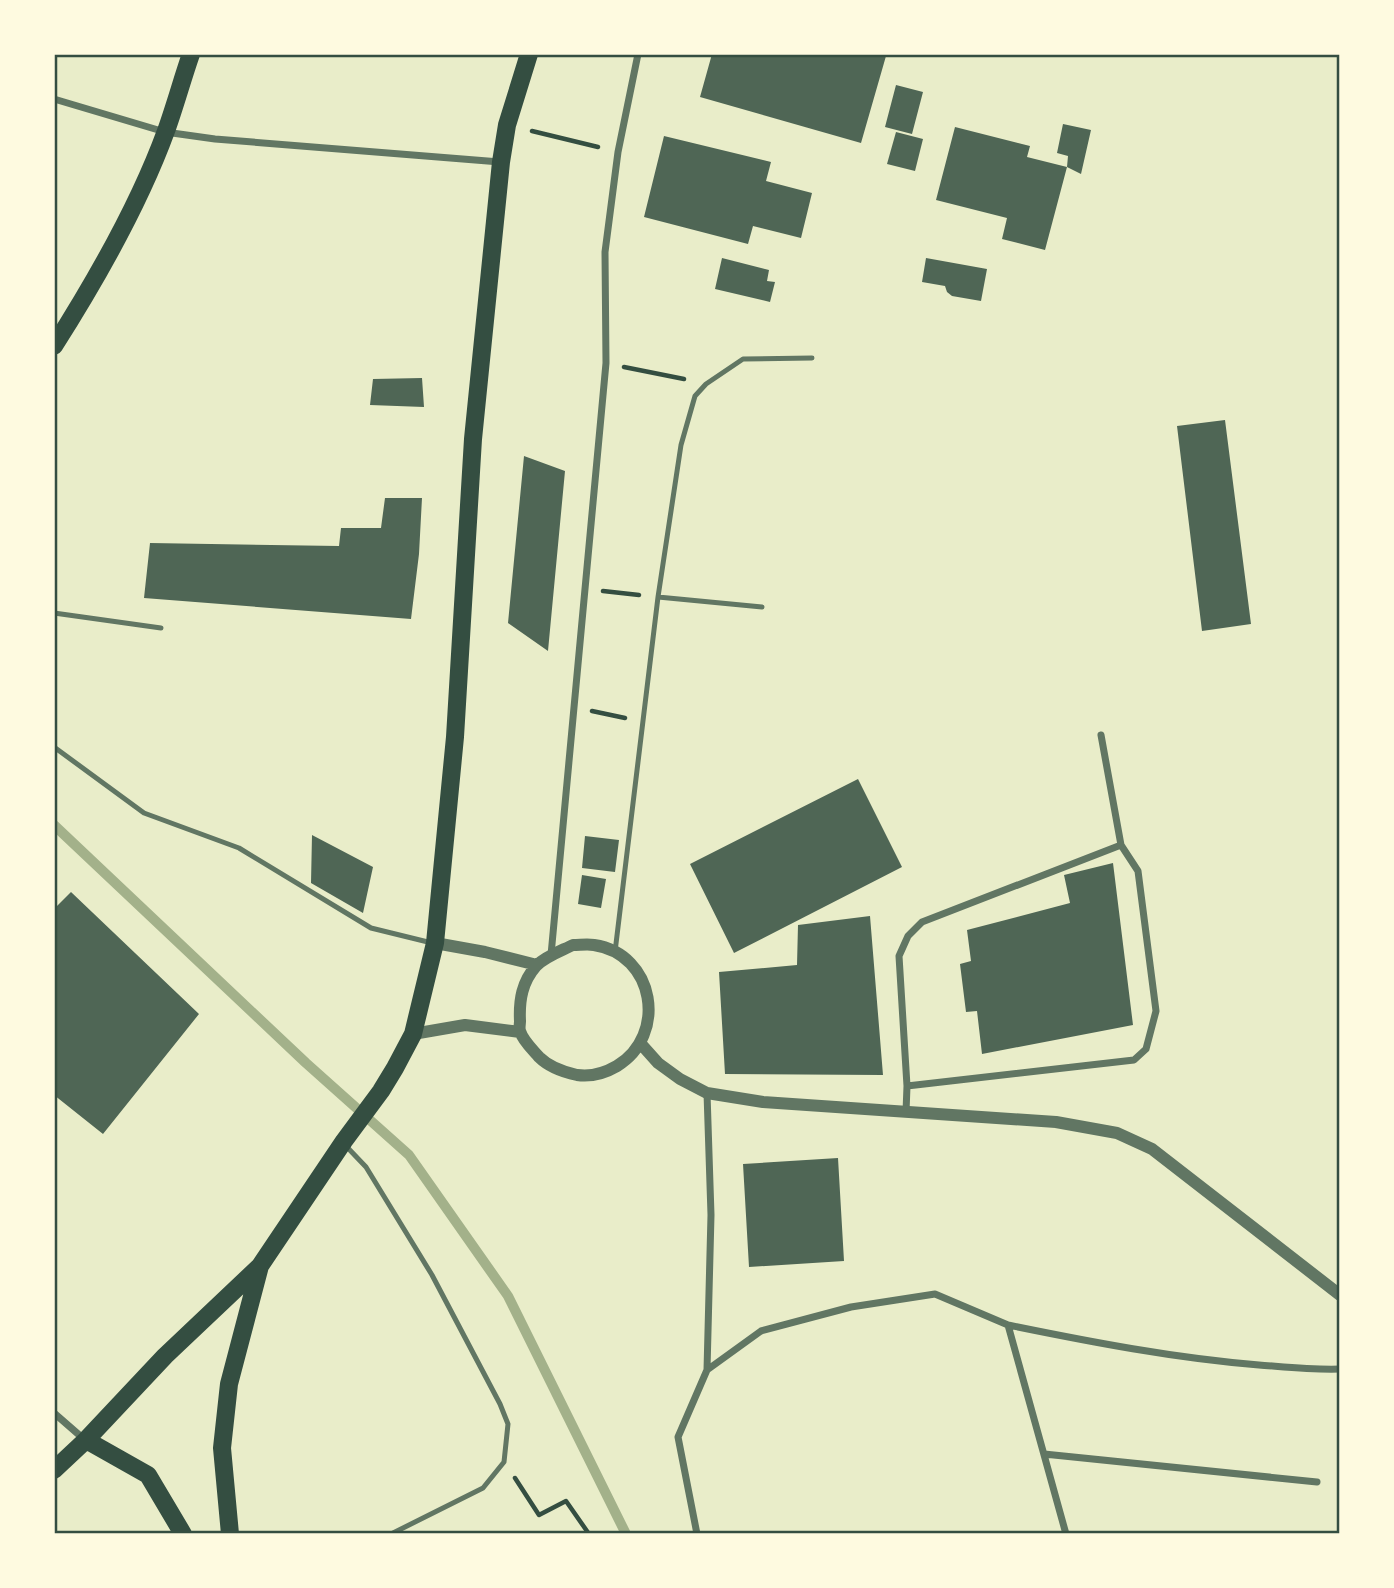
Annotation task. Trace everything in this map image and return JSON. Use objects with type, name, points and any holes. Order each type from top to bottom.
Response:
[{"type":"main road","points":[[54,346],[91,286],[129,214],[166,132],[191,54]]},
{"type":"main road","points":[[54,1470],[165,1356],[260,1266],[381,1091],[413,1034],[435,943],[455,737],[473,439],[501,162],[507,125],[529,54]]},
{"type":"main road","points":[[230,1534],[222,1448],[229,1384],[260,1266]]},
{"type":"main road","points":[[86,1440],[148,1475],[183,1534]]},
{"type":"street","points":[[551,955],[606,363],[605,252],[618,152],[638,54]]},
{"type":"street","points":[[54,99],[166,132],[215,139],[501,162]]},
{"type":"street","points":[[907,1086],[1135,1059],[1146,1049],[1156,1012],[1138,871],[1121,845],[1101,735]]},
{"type":"street","points":[[906,1112],[907,1086],[899,957],[908,936],[922,922],[1121,845]]},
{"type":"street","points":[[435,943],[537,965]]},
{"type":"street","points":[[573,945],[595,945],[615,952],[632,965],[644,982],[650,1003],[648,1024],[641,1044],[626,1060],[607,1072],[585,1076],[564,1072],[544,1063],[520,1032],[519,1004],[525,983],[537,965],[573,945]]},
{"type":"street","points":[[413,1034],[465,1025],[520,1032]]},
{"type":"street","points":[[641,1044],[658,1063],[680,1079],[707,1093],[763,1102],[1056,1122],[1117,1133],[1152,1149],[1340,1295]]},
{"type":"street","points":[[697,1534],[678,1437],[707,1370],[711,1215],[707,1093]]},
{"type":"street","points":[[707,1370],[761,1331],[851,1307],[935,1294],[1008,1325],[1097,1343],[1220,1362],[1315,1370],[1340,1369]]},
{"type":"street","points":[[1008,1325],[1066,1534]]},
{"type":"street","points":[[54,1413],[86,1440]]},
{"type":"street","points":[[1044,1454],[1317,1482]]},
{"type":"lane","points":[[615,952],[658,597],[681,444],[695,396],[706,384],[743,359],[812,358]]},
{"type":"lane","points":[[658,597],[762,607]]},
{"type":"lane","points":[[54,613],[161,628]]},
{"type":"lane","points":[[54,747],[144,813],[239,848],[370,928],[435,943]]},
{"type":"lane","points":[[344,1142],[366,1167],[432,1275],[508,1424],[504,1462],[483,1488],[391,1534]]},
{"type":"path","points":[[507,125],[618,152]]},
{"type":"path","points":[[606,363],[706,384]]},
{"type":"path","points":[[584,588],[658,597]]},
{"type":"path","points":[[574,708],[644,721]]},
{"type":"path","points":[[504,1462],[539,1515],[566,1501],[589,1534]]},
{"type":"building","points":[[712,54],[886,56],[861,143],[700,97]]},
{"type":"building","points":[[896,85],[923,92],[912,134],[885,127]]},
{"type":"building","points":[[1063,124],[1091,130],[1081,174],[1067,167],[1068,156],[1057,153]]},
{"type":"building","points":[[955,127],[1030,146],[1027,157],[1067,167],[1045,250],[1002,239],[1007,218],[936,200]]},
{"type":"building","points":[[896,132],[923,139],[915,171],[887,164]]},
{"type":"building","points":[[664,136],[771,162],[766,181],[812,193],[801,238],[753,226],[748,244],[644,217]]},
{"type":"building","points":[[722,258],[769,270],[767,281],[775,282],[770,302],[715,289]]},
{"type":"building","points":[[926,258],[987,269],[981,301],[952,296],[945,286],[922,282]]},
{"type":"building","points":[[422,378],[424,407],[370,405],[373,379]]},
{"type":"building","points":[[1225,420],[1251,624],[1202,631],[1177,426]]},
{"type":"building","points":[[524,456],[565,471],[548,651],[508,623]]},
{"type":"building","points":[[385,498],[422,498],[411,619],[144,598],[150,543],[339,546],[341,528],[381,528]]},
{"type":"building","points":[[858,779],[902,867],[734,953],[690,864]]},
{"type":"building","points":[[312,835],[373,867],[363,913],[311,883]]},
{"type":"building","points":[[585,836],[619,840],[615,872],[582,868]]},
{"type":"building","points":[[1113,863],[1133,1025],[982,1054],[977,1011],[966,1012],[960,964],[971,961],[967,930],[1070,903],[1064,875]]},
{"type":"building","points":[[582,875],[606,879],[601,908],[578,904]]},
{"type":"building","points":[[71,892],[199,1014],[103,1134],[54,1095],[54,909]]},
{"type":"building","points":[[870,916],[883,1075],[725,1074],[719,972],[797,965],[798,925]]},
{"type":"building","points":[[838,1158],[844,1261],[749,1267],[743,1164]]},
{"type":"waterway","points":[[54,825],[306,1063],[409,1155],[508,1296],[626,1534]]}]
